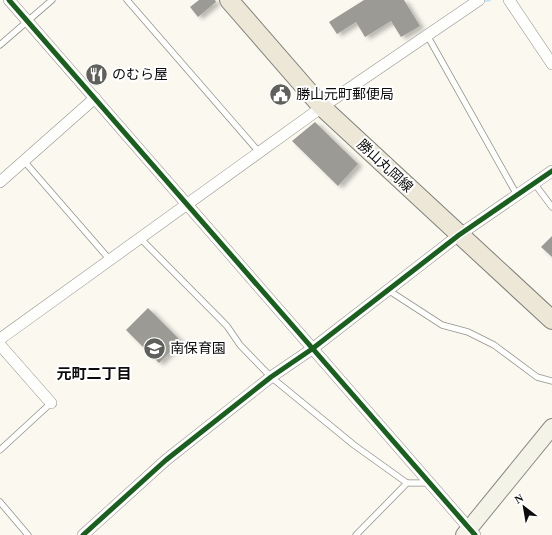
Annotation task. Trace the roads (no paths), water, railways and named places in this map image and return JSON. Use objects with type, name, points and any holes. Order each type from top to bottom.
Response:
[{"type":"main road","name":"勝山丸岡線","points":[[229,0],[322,107],[552,320]]},
{"type":"street","points":[[9,0],[188,204],[428,482],[469,533],[552,427]]},
{"type":"street","points":[[0,339],[141,239],[322,107],[480,0]]},
{"type":"street","points":[[509,0],[552,64]]},
{"type":"street","points":[[0,182],[95,98]]},
{"type":"street","points":[[83,535],[166,460],[271,377],[312,349],[459,235],[552,171]]},
{"type":"street","points":[[0,346],[51,403]]},
{"type":"lane","points":[[0,45],[52,0]]},
{"type":"lane","points":[[127,0],[259,152]]},
{"type":"lane","points":[[427,35],[517,195]]},
{"type":"lane","points":[[24,161],[110,261]]},
{"type":"lane","points":[[534,183],[552,207]]},
{"type":"lane","points":[[141,239],[227,326],[240,345],[271,377],[354,445],[408,483],[428,482]]},
{"type":"lane","points":[[387,290],[442,325],[468,332],[494,345],[537,377],[552,381]]},
{"type":"lane","points":[[0,450],[51,403]]},
{"type":"lane","points":[[356,535],[408,483]]},
{"type":"lane","points":[[0,502],[28,535]]},
{"type":"place","name":"のむら屋","points":[[97,74]]},
{"type":"place","name":"勝山元町郵便局","points":[[281,94]]},
{"type":"place","name":"南保育園","points":[[154,348]]},
{"type":"district","name":"元町二丁目","points":[[94,374]]}]
